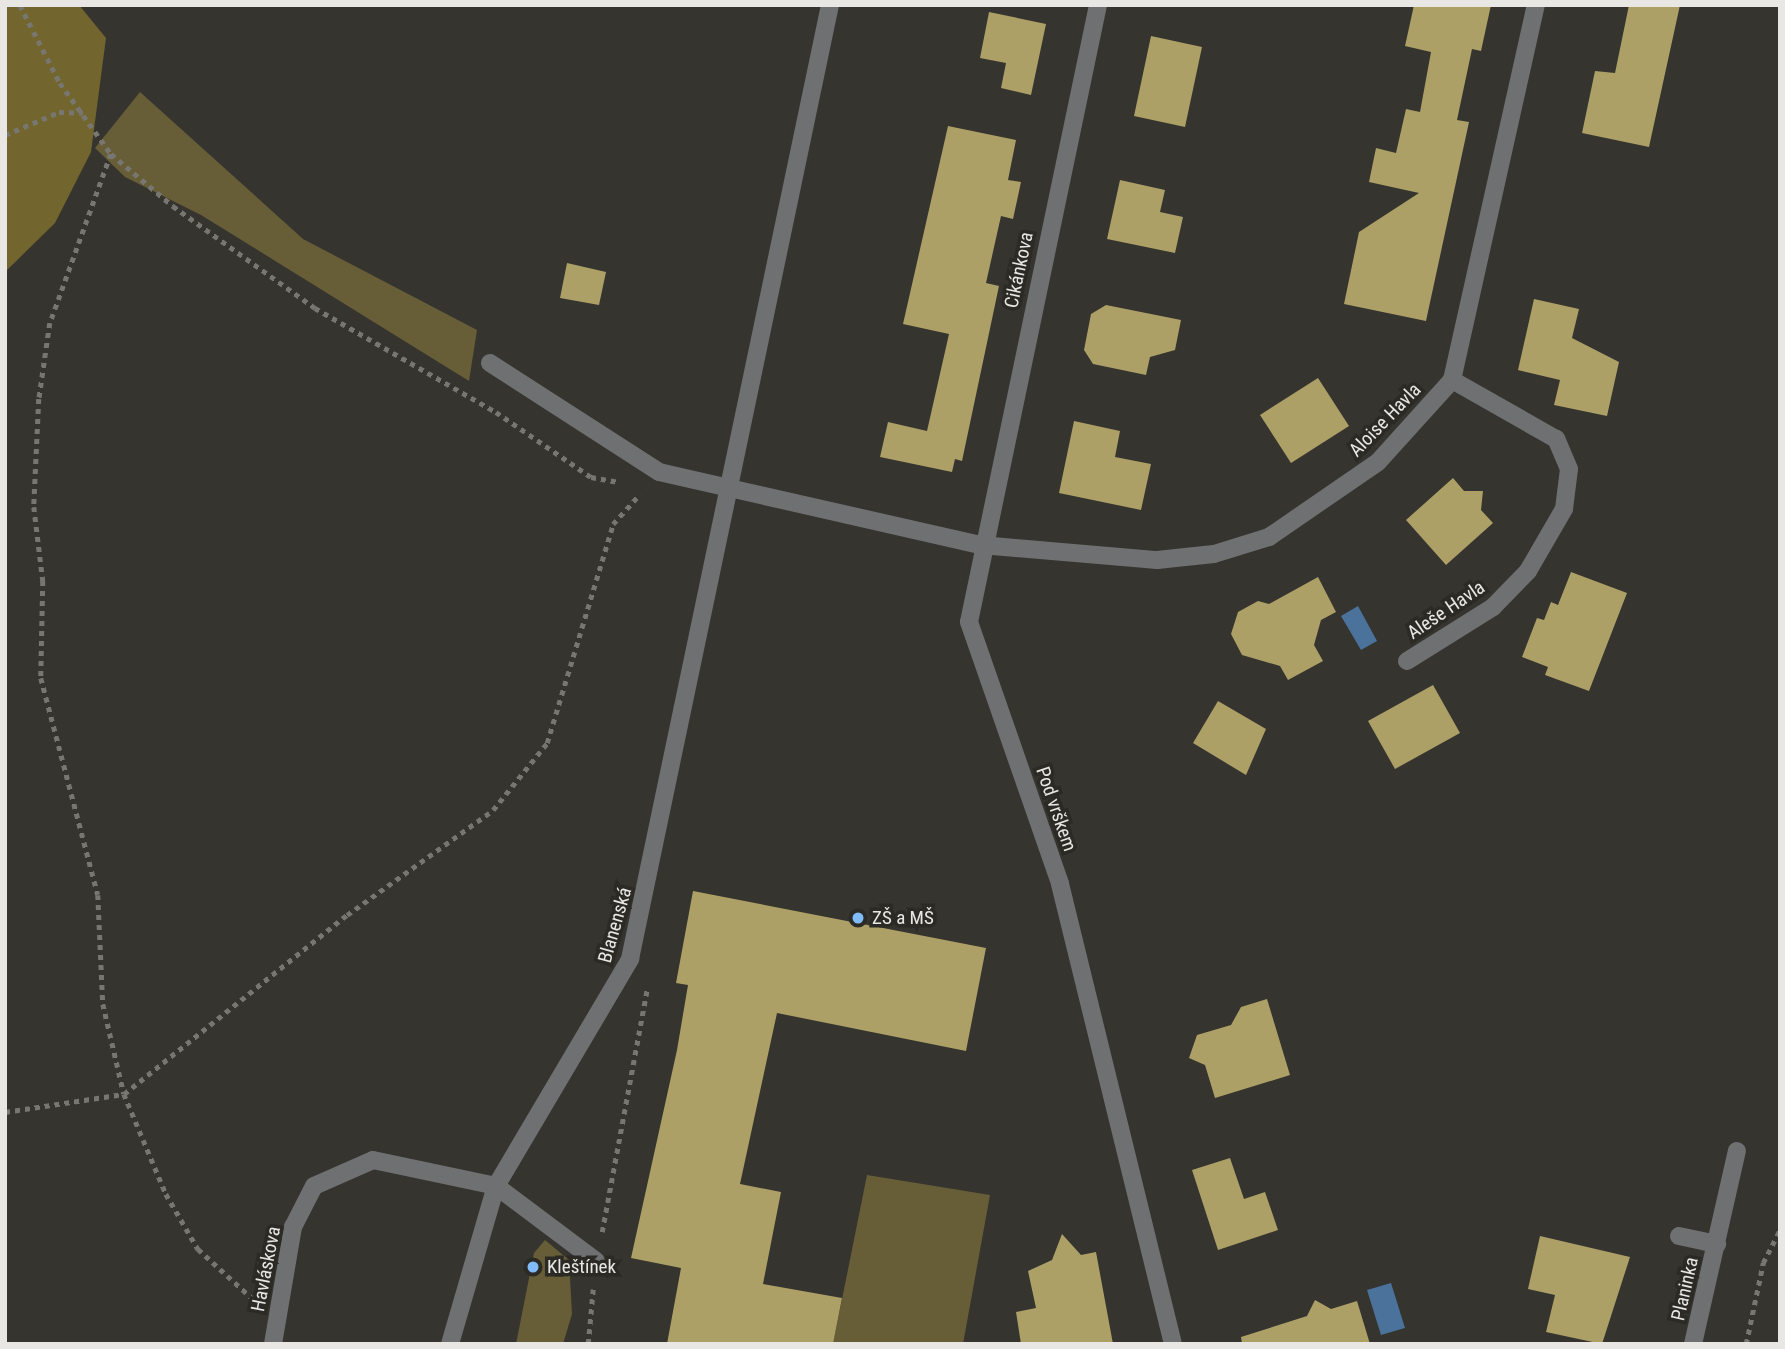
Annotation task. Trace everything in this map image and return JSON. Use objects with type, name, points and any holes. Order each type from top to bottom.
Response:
[{"type":"street","name":"Blanenská","points":[[450,1344],[496,1186],[630,959],[726,483],[830,5]]},
{"type":"street","name":"Cikánkova","points":[[981,545],[1098,5]]},
{"type":"street","name":"Aloise Havla","points":[[981,545],[1157,560],[1214,554],[1269,537],[1378,462],[1452,380],[1536,5]]},
{"type":"street","points":[[490,363],[659,472],[726,483],[981,545]]},
{"type":"street","name":"Aleše Havla","points":[[1407,661],[1493,607],[1528,571],[1564,509],[1569,469],[1556,439],[1452,380]]},
{"type":"street","name":"Pod vrškem","points":[[981,545],[969,622],[1060,884],[1173,1344]]},
{"type":"street","name":"Planinka","points":[[1693,1344],[1737,1151]]},
{"type":"street","name":"Havláskova","points":[[273,1344],[293,1227],[314,1186],[373,1160],[496,1186]]},
{"type":"street","points":[[496,1186],[596,1261]]},
{"type":"street","name":"Planinka","points":[[1679,1236],[1717,1244]]},
{"type":"path","points":[[20,5],[83,114],[111,154],[255,270],[496,412],[591,477],[628,483],[659,472]]},
{"type":"path","points":[[5,135],[59,112],[83,114]]},
{"type":"path","points":[[111,154],[50,323],[34,507],[43,581],[46,715],[75,791],[98,895],[103,1004],[124,1094],[166,1194],[198,1249],[278,1318]]},
{"type":"path","points":[[5,1112],[124,1094],[348,915],[493,810],[523,777],[547,743],[613,524],[659,472]]},
{"type":"path","points":[[1746,1344],[1763,1263],[1780,1230]]},
{"type":"shaded area","points":[[5,5],[79,5],[106,38],[91,152],[55,223],[5,272]]},
{"type":"shaded area","points":[[140,92],[303,239],[477,330],[469,381],[201,215],[125,177],[95,148]]},
{"type":"shaded area","points":[[867,1175],[990,1195],[963,1344],[833,1344]]},
{"type":"shaded area","points":[[545,1240],[569,1260],[572,1314],[563,1344],[516,1344],[534,1253]]},
{"type":"water","points":[[1358,606],[1377,641],[1361,650],[1341,616]]},
{"type":"water","points":[[1391,1283],[1405,1328],[1381,1335],[1367,1290]]},
{"type":"building","points":[[1414,5],[1491,5],[1481,51],[1472,49],[1457,120],[1469,122],[1426,321],[1344,304],[1359,232],[1419,193],[1369,182],[1376,148],[1396,153],[1406,109],[1420,112],[1431,52],[1405,46]]},
{"type":"building","points":[[1629,5],[1680,5],[1649,147],[1582,133],[1595,71],[1615,73]]},
{"type":"building","points":[[989,12],[1046,24],[1031,95],[1001,88],[1006,63],[980,58]]},
{"type":"building","points":[[1151,36],[1202,47],[1185,127],[1134,116]]},
{"type":"building","points":[[948,126],[1016,140],[1008,180],[1021,182],[1013,219],[1001,216],[986,283],[999,286],[962,461],[955,459],[952,472],[880,457],[888,422],[927,431],[949,334],[903,324]]},
{"type":"building","points":[[1120,180],[1165,190],[1160,212],[1183,217],[1175,253],[1107,239]]},
{"type":"building","points":[[567,263],[606,272],[599,305],[560,298]]},
{"type":"building","points":[[1534,299],[1579,309],[1572,338],[1619,362],[1607,416],[1554,405],[1560,380],[1518,370]]},
{"type":"building","points":[[1106,305],[1181,320],[1175,350],[1150,357],[1146,375],[1093,364],[1084,350],[1091,314]]},
{"type":"building","points":[[1318,378],[1349,426],[1291,463],[1260,415]]},
{"type":"building","points":[[1074,421],[1120,431],[1115,457],[1151,464],[1141,510],[1059,493]]},
{"type":"building","points":[[1453,478],[1464,491],[1483,491],[1481,510],[1493,523],[1446,565],[1406,520]]},
{"type":"building","points":[[1571,572],[1627,593],[1589,691],[1545,675],[1548,667],[1522,657],[1537,618],[1544,620],[1551,602],[1558,605]]},
{"type":"building","points":[[1318,577],[1336,612],[1321,620],[1314,645],[1323,661],[1288,680],[1280,666],[1242,655],[1231,634],[1238,612],[1258,601],[1269,604]]},
{"type":"building","points":[[1433,685],[1460,733],[1395,769],[1368,721]]},
{"type":"building","points":[[1218,701],[1266,729],[1246,775],[1193,743]]},
{"type":"building","points":[[693,891],[986,948],[966,1051],[777,1013],[740,1184],[781,1192],[763,1284],[842,1298],[833,1344],[667,1344],[681,1268],[631,1258],[677,1050],[688,985],[676,983]]},
{"type":"building","points":[[1267,999],[1290,1075],[1215,1098],[1205,1065],[1189,1058],[1197,1035],[1231,1025],[1241,1007]]},
{"type":"building","points":[[1230,1158],[1244,1199],[1265,1192],[1278,1230],[1218,1250],[1192,1170]]},
{"type":"building","points":[[1062,1234],[1081,1255],[1096,1252],[1113,1344],[1021,1344],[1016,1312],[1036,1308],[1028,1271],[1052,1260]]},
{"type":"building","points":[[1540,1236],[1630,1257],[1602,1344],[1546,1332],[1555,1295],[1528,1289]]},
{"type":"building","points":[[1315,1300],[1331,1309],[1357,1301],[1370,1344],[1242,1344],[1241,1337],[1307,1316]]},
{"type":"place","name":"ZŠ a MŠ","points":[[858,918]]},
{"type":"place","name":"Kleštínek","points":[[533,1267]]}]
